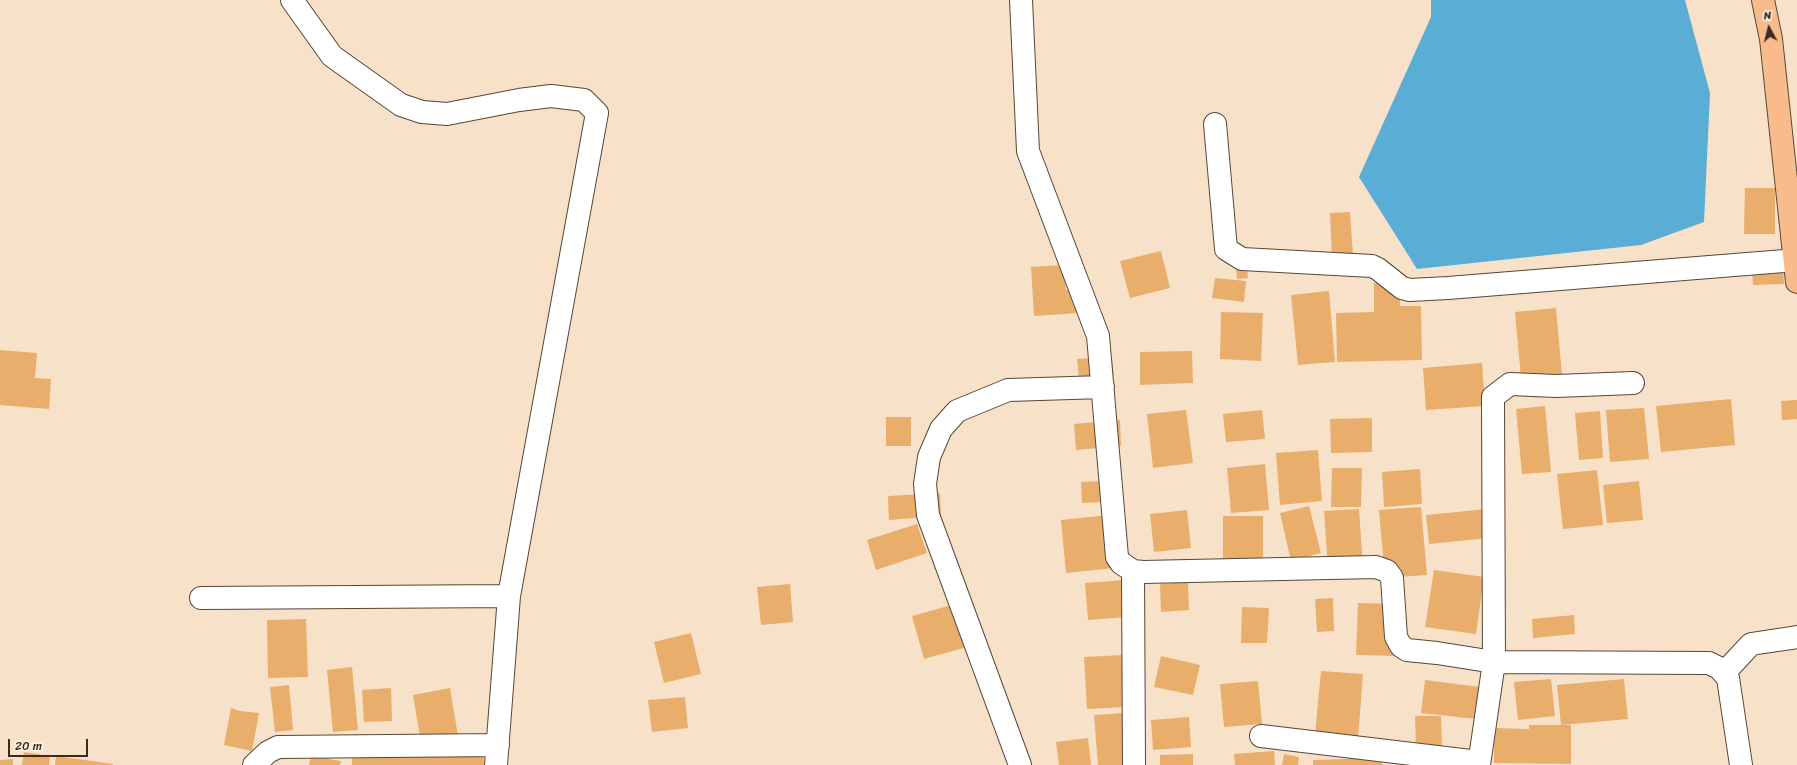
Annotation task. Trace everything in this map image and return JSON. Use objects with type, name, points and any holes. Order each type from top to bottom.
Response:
[{"type":"main road","points":[[1763,0],[1771,39],[1796,260],[1797,282]]},
{"type":"street","points":[[254,765],[268,752],[278,747],[497,755],[509,596],[597,113],[584,100],[551,96],[519,100],[447,114],[422,112],[401,105],[332,56],[292,0]]},
{"type":"street","points":[[1021,0],[1028,151],[1098,336],[1117,557],[1126,568],[1133,571],[1376,567],[1387,572],[1392,578],[1396,637],[1401,646],[1407,650],[1494,662],[1709,663],[1724,673],[1728,678],[1741,765]]},
{"type":"street","points":[[1215,124],[1226,249],[1242,259],[1372,266],[1402,288],[1410,290],[1796,260]]},
{"type":"street","points":[[1261,736],[1479,763],[1494,662],[1493,397],[1510,384],[1556,386],[1633,383]]},
{"type":"street","points":[[1020,765],[928,514],[925,484],[929,457],[941,429],[957,411],[1008,390],[1103,387]]},
{"type":"street","points":[[1133,571],[1134,765]]},
{"type":"street","points":[[201,598],[509,596]]},
{"type":"street","points":[[1724,673],[1751,644],[1797,637]]},
{"type":"water","points":[[1431,0],[1685,0],[1710,93],[1704,222],[1641,245],[1417,269],[1359,177],[1431,17]]},
{"type":"building","points":[[1745,188],[1775,188],[1775,234],[1744,234]]},
{"type":"building","points":[[1350,212],[1353,256],[1332,258],[1330,213]]},
{"type":"building","points":[[1161,251],[1170,288],[1130,298],[1120,261]]},
{"type":"building","points":[[1246,253],[1248,278],[1237,279],[1235,254]]},
{"type":"building","points":[[1064,265],[1066,290],[1077,289],[1079,313],[1034,316],[1031,267]]},
{"type":"building","points":[[1783,267],[1784,284],[1753,285],[1752,269]]},
{"type":"building","points":[[1215,278],[1246,281],[1244,302],[1212,298]]},
{"type":"building","points":[[1374,283],[1400,283],[1400,306],[1421,306],[1422,360],[1337,362],[1336,313],[1374,312]]},
{"type":"building","points":[[1329,291],[1335,362],[1298,365],[1291,295]]},
{"type":"building","points":[[1556,308],[1562,375],[1521,378],[1515,312]]},
{"type":"building","points":[[1221,312],[1263,313],[1261,361],[1220,359]]},
{"type":"building","points":[[0,350],[37,353],[35,378],[51,379],[49,409],[0,405]]},
{"type":"building","points":[[1192,351],[1193,383],[1140,385],[1140,352]]},
{"type":"building","points":[[1112,357],[1114,377],[1079,379],[1077,359]]},
{"type":"building","points":[[1482,363],[1485,406],[1426,410],[1423,368]]},
{"type":"building","points":[[1731,399],[1735,445],[1661,452],[1656,406]]},
{"type":"building","points":[[1797,400],[1797,419],[1782,420],[1781,401]]},
{"type":"building","points":[[1545,406],[1551,472],[1522,474],[1516,409]]},
{"type":"building","points":[[1644,408],[1649,459],[1610,462],[1606,410]]},
{"type":"building","points":[[1186,410],[1193,463],[1153,468],[1147,414]]},
{"type":"building","points":[[1262,410],[1265,439],[1226,442],[1223,414]]},
{"type":"building","points":[[1600,411],[1603,458],[1579,460],[1575,413]]},
{"type":"building","points":[[886,417],[911,417],[911,446],[886,446]]},
{"type":"building","points":[[1372,418],[1372,452],[1331,453],[1330,419]]},
{"type":"building","points":[[1120,420],[1121,446],[1076,450],[1074,424]]},
{"type":"building","points":[[1318,450],[1322,501],[1280,505],[1276,453]]},
{"type":"building","points":[[1265,464],[1269,510],[1231,513],[1227,468]]},
{"type":"building","points":[[1332,468],[1362,468],[1361,507],[1331,507]]},
{"type":"building","points":[[1420,469],[1422,504],[1384,507],[1382,472]]},
{"type":"building","points":[[1597,470],[1603,525],[1563,529],[1557,474]]},
{"type":"building","points":[[1101,481],[1103,502],[1082,503],[1081,482]]},
{"type":"building","points":[[1639,481],[1643,520],[1607,523],[1603,485]]},
{"type":"building","points":[[940,493],[941,516],[889,520],[888,496]]},
{"type":"building","points":[[1309,506],[1321,553],[1291,561],[1280,513]]},
{"type":"building","points":[[1421,507],[1427,575],[1385,578],[1379,510]]},
{"type":"building","points":[[1359,509],[1363,567],[1328,569],[1324,511]]},
{"type":"building","points":[[1487,509],[1489,538],[1429,544],[1426,515]]},
{"type":"building","points":[[1187,510],[1191,548],[1154,552],[1150,514]]},
{"type":"building","points":[[1109,515],[1114,568],[1066,573],[1061,520]]},
{"type":"building","points":[[1223,516],[1263,516],[1263,565],[1223,566]]},
{"type":"building","points":[[917,524],[927,553],[876,570],[867,540]]},
{"type":"building","points":[[1434,570],[1484,577],[1476,634],[1425,627]]},
{"type":"building","points":[[1125,580],[1128,617],[1088,620],[1085,583]]},
{"type":"building","points":[[1188,582],[1189,610],[1161,612],[1160,584]]},
{"type":"building","points":[[790,584],[793,622],[761,625],[757,587]]},
{"type":"building","points":[[1333,598],[1334,631],[1317,632],[1315,599]]},
{"type":"building","points":[[959,603],[971,646],[924,659],[912,616]]},
{"type":"building","points":[[1358,603],[1403,604],[1401,656],[1356,655]]},
{"type":"building","points":[[1242,607],[1269,608],[1267,643],[1241,643]]},
{"type":"building","points":[[1574,615],[1575,634],[1533,638],[1532,619]]},
{"type":"building","points":[[306,619],[308,677],[268,678],[267,620]]},
{"type":"building","points":[[691,633],[701,674],[664,683],[654,642]]},
{"type":"building","points":[[1123,655],[1126,707],[1087,709],[1084,657]]},
{"type":"building","points":[[1161,656],[1200,665],[1193,695],[1154,687]]},
{"type":"building","points":[[352,667],[358,730],[333,732],[327,670]]},
{"type":"building","points":[[1321,671],[1363,674],[1358,738],[1315,734]]},
{"type":"building","points":[[1551,679],[1555,716],[1518,720],[1514,682]]},
{"type":"building","points":[[1624,679],[1628,719],[1561,725],[1557,685]]},
{"type":"building","points":[[1425,680],[1480,687],[1476,719],[1421,713]]},
{"type":"building","points":[[1258,681],[1262,724],[1224,727],[1220,684]]},
{"type":"building","points":[[289,685],[293,730],[275,732],[270,687]]},
{"type":"building","points":[[391,688],[392,721],[364,722],[362,690]]},
{"type":"building","points":[[450,688],[458,736],[421,743],[413,695]]},
{"type":"building","points":[[685,697],[688,728],[652,732],[648,700]]},
{"type":"building","points":[[231,708],[240,711],[259,713],[252,751],[224,745]]},
{"type":"building","points":[[1124,713],[1128,765],[1098,765],[1094,715]]},
{"type":"building","points":[[1415,716],[1441,716],[1442,747],[1416,748]]},
{"type":"building","points":[[1189,717],[1191,747],[1153,750],[1151,720]]},
{"type":"building","points":[[1529,725],[1571,725],[1571,764],[1494,763],[1494,728],[1529,729]]},
{"type":"building","points":[[1088,738],[1091,765],[1059,765],[1056,742]]},
{"type":"building","points":[[483,751],[484,765],[352,765],[352,754]]},
{"type":"building","points":[[1274,751],[1275,765],[1235,765],[1234,754]]},
{"type":"building","points":[[24,752],[50,756],[49,765],[22,765]]},
{"type":"building","points":[[1193,754],[1193,765],[1160,765],[1160,755]]},
{"type":"building","points":[[1284,754],[1299,757],[1298,765],[1282,765]]},
{"type":"building","points":[[56,756],[113,764],[113,765],[55,765]]},
{"type":"building","points":[[311,756],[341,761],[340,765],[309,765]]},
{"type":"building","points":[[1382,758],[1382,765],[1313,765],[1313,760]]},
{"type":"building","points":[[13,759],[13,765],[0,765],[0,760]]}]
